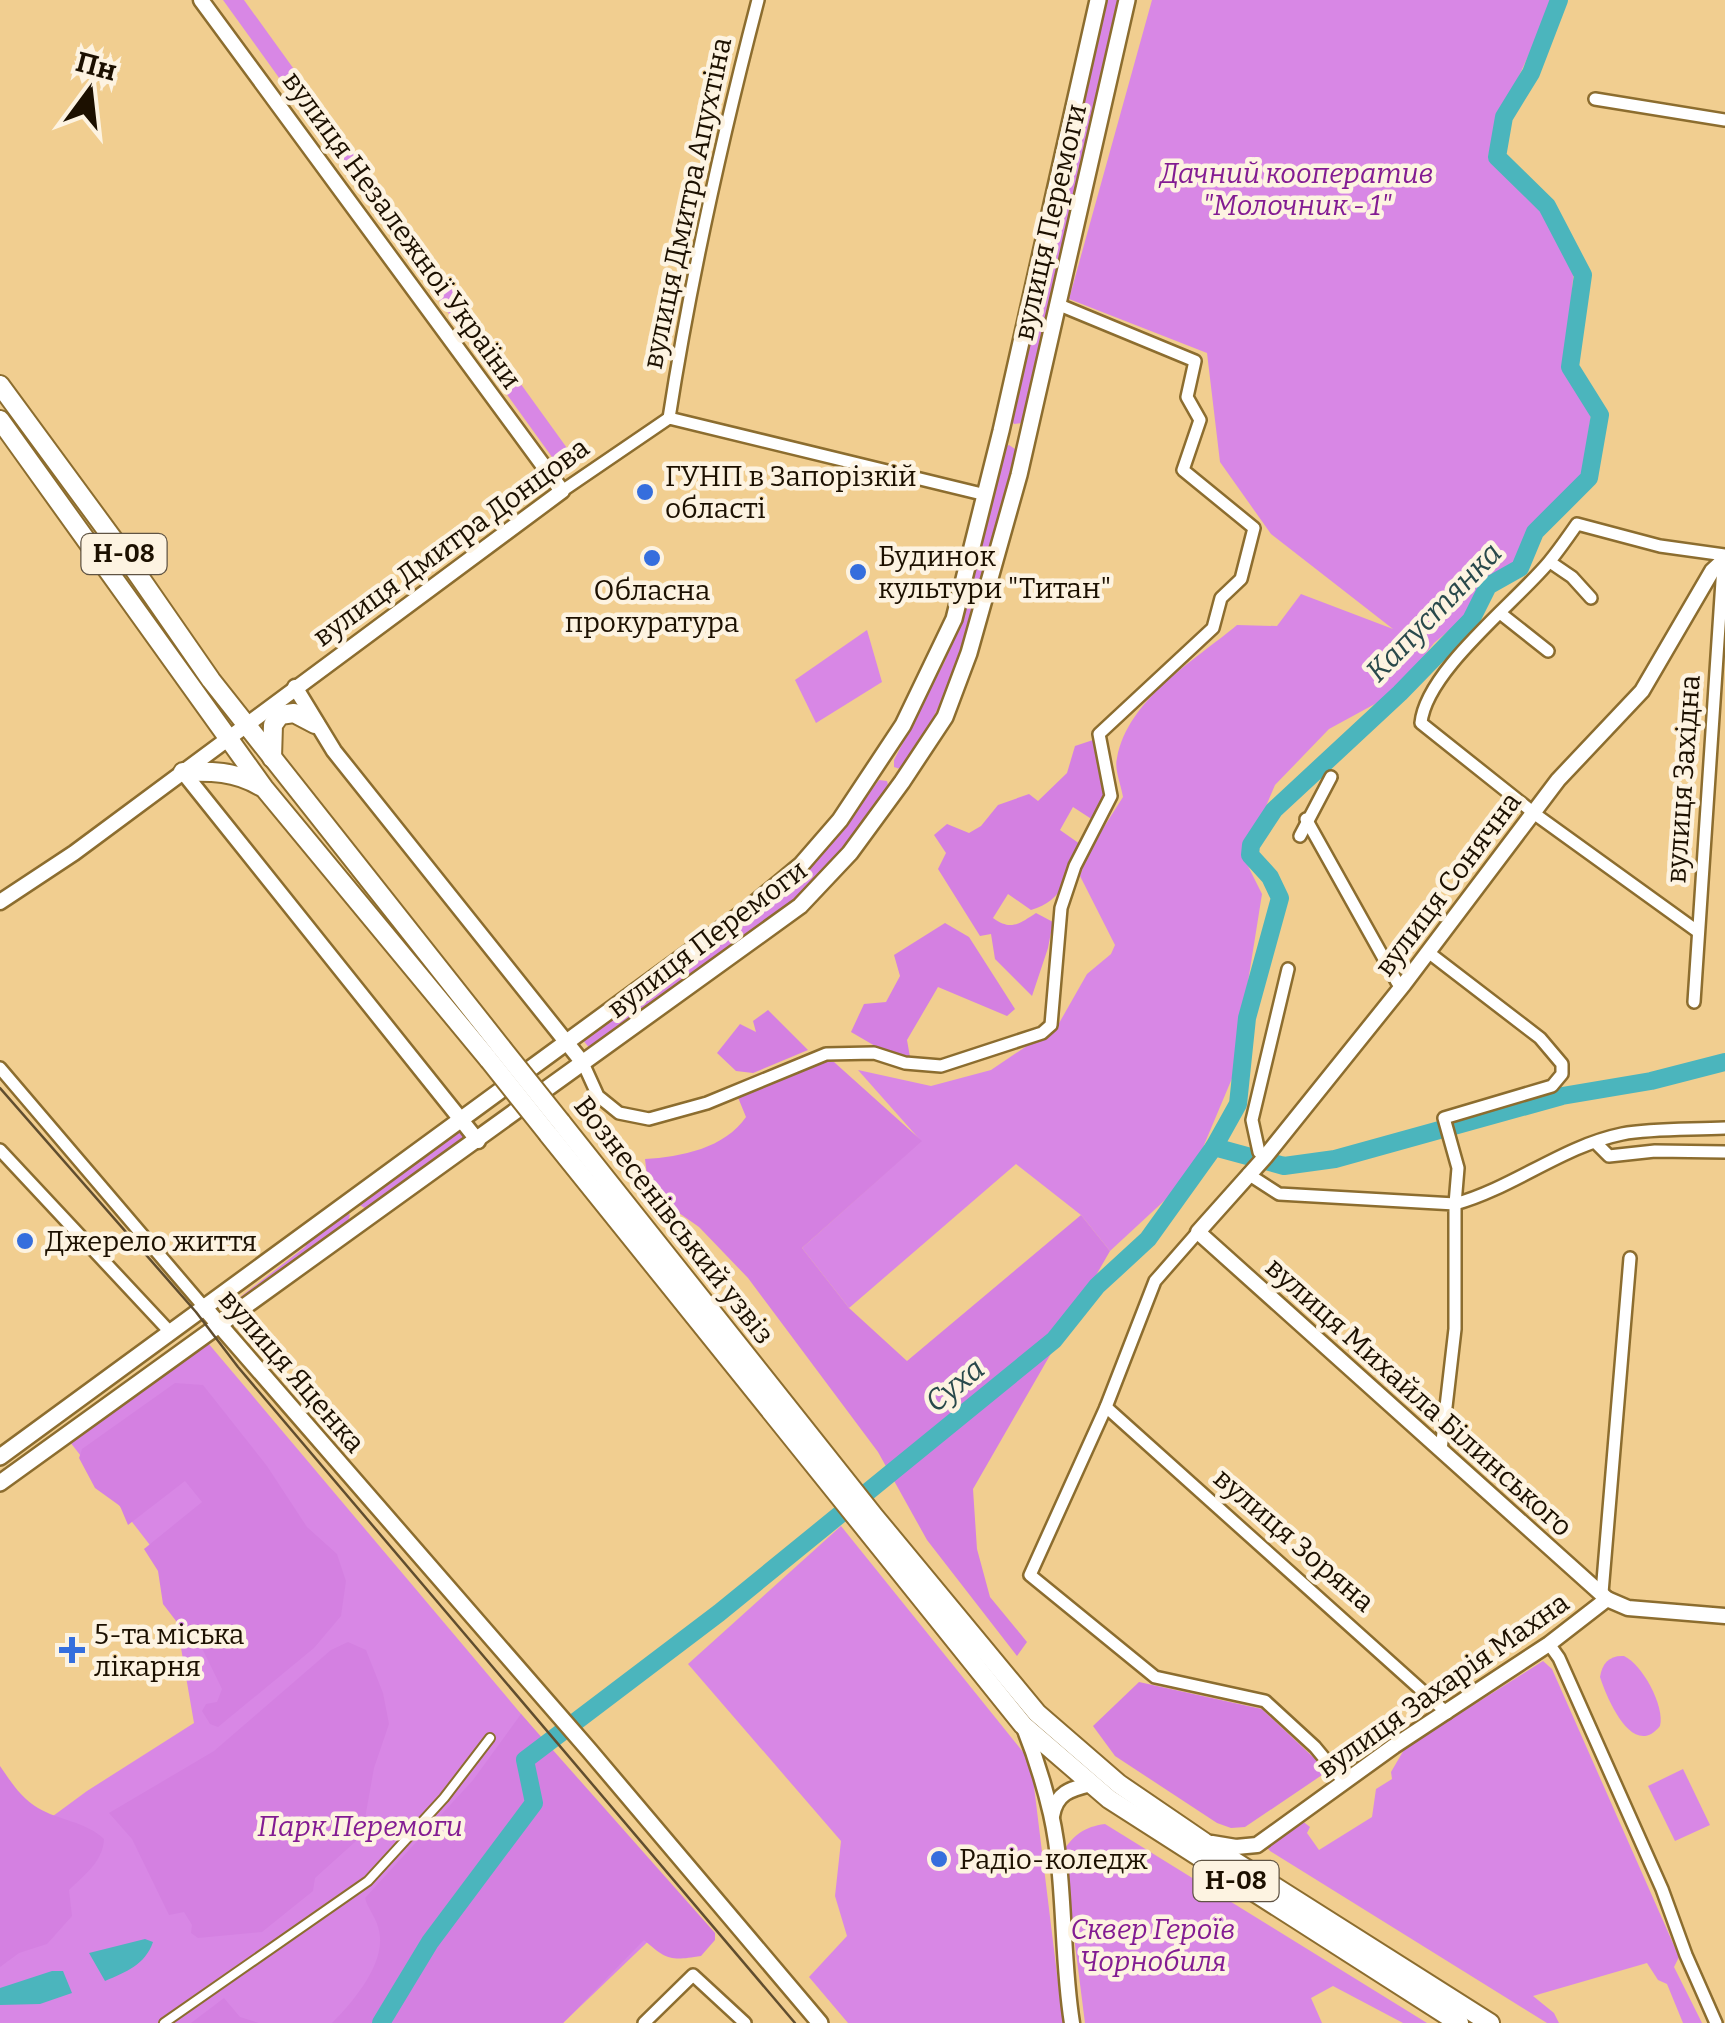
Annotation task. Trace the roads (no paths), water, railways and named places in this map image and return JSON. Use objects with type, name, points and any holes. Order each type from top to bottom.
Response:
[{"type":"main road","name":"вулиця Перемоги","points":[[0,1457],[747,910],[801,866],[840,820],[926,682],[954,618],[1001,431],[1098,0]]},
{"type":"main road","name":"вулиця Перемоги","points":[[0,1483],[800,906],[850,853],[945,717],[969,653],[996,564],[1027,436],[1126,0]]},
{"type":"main road","name":"Н-08","points":[[0,385],[272,759]]},
{"type":"main road","name":"Н-08","points":[[0,420],[264,788]]},
{"type":"main road","points":[[1001,431],[1027,436]]},
{"type":"main road","points":[[272,759],[273,725],[280,715],[303,715],[314,724]]},
{"type":"main road","name":"Вознесенівський узвіз","points":[[272,759],[554,1128],[1030,1719]]},
{"type":"main road","points":[[878,764],[902,782]]},
{"type":"main road","points":[[183,772],[244,776],[264,788]]},
{"type":"main road","name":"Вознесенівський узвіз","points":[[264,788],[496,1054]]},
{"type":"main road","points":[[346,1202],[362,1220]]},
{"type":"main road","name":"вулиця Яценка","points":[[203,1306],[820,2023]]},
{"type":"main road","points":[[39,1428],[52,1446]]},
{"type":"main road","name":"Н-08","points":[[1030,1719],[1108,1799],[1459,2023]]},
{"type":"main road","name":"Н-08","points":[[1030,1719],[1204,1842],[1490,2023]]},
{"type":"street","name":"вулиця Незалежної України","points":[[202,0],[562,491]]},
{"type":"street","name":"вулиця Дмитра Апухтіна","points":[[669,418],[720,144],[758,0]]},
{"type":"street","points":[[1594,100],[1725,120]]},
{"type":"street","points":[[294,687],[314,724],[567,1040],[583,1062],[598,1096],[620,1112],[649,1119],[707,1102],[826,1054],[874,1053],[905,1063],[942,1066],[1042,1033],[1051,1025],[1061,908],[1075,866],[1111,796],[1099,734],[1212,628],[1221,598],[1241,579],[1254,528],[1183,470],[1200,420],[1187,397],[1195,361],[1057,304]]},
{"type":"street","name":"вулиця Дмитра Донцова","points":[[0,902],[74,853],[562,491],[669,418]]},
{"type":"street","points":[[669,418],[986,495]]},
{"type":"street","points":[[1697,931],[1421,723],[1423,704],[1442,677],[1550,562],[1577,524],[1723,558]]},
{"type":"street","name":"вулиця Сонячна","points":[[1198,1232],[1404,984],[1584,750],[1642,691],[1723,558]]},
{"type":"street","name":"вулиця Західна","points":[[1694,1002],[1723,558]]},
{"type":"street","points":[[1550,562],[1572,577],[1591,598]]},
{"type":"street","points":[[1500,613],[1548,650]]},
{"type":"street","points":[[280,715],[294,687]]},
{"type":"street","points":[[183,772],[478,1141]]},
{"type":"street","points":[[1300,836],[1331,777]]},
{"type":"street","points":[[1306,819],[1396,982],[1404,984]]},
{"type":"street","points":[[1428,952],[1540,1038],[1562,1064],[1562,1074],[1552,1086],[1444,1118],[1458,1168],[1456,1329],[1441,1450]]},
{"type":"street","points":[[1264,1156],[1259,1152],[1252,1120],[1288,969]]},
{"type":"street","name":"вулиця Яценка","points":[[0,1068],[203,1306]]},
{"type":"street","points":[[1251,1171],[1280,1194],[1455,1204],[1485,1196],[1622,1134],[1725,1128]]},
{"type":"street","points":[[1596,1144],[1609,1156],[1656,1151],[1725,1152]]},
{"type":"street","points":[[0,1150],[171,1333]]},
{"type":"street","points":[[1198,1232],[1155,1281],[1106,1406],[1030,1575],[1155,1677],[1265,1701],[1315,1747],[1344,1782]]},
{"type":"street","name":"вулиця Михайла Білинського","points":[[1198,1232],[1605,1596]]},
{"type":"street","points":[[1605,1596],[1630,1258]]},
{"type":"street","name":"вулиця Зоряна","points":[[1106,1406],[1447,1713]]},
{"type":"street","name":"вулиця Захарія Махна","points":[[1256,1845],[1549,1644],[1605,1596],[1628,1608],[1725,1616]]},
{"type":"street","points":[[1549,1644],[1662,1888],[1716,2023]]},
{"type":"street","points":[[1030,1719],[1052,1817],[1072,2023]]},
{"type":"street","points":[[164,2023],[368,1881],[444,1798],[490,1738]]},
{"type":"street","points":[[1052,1817],[1054,1803],[1062,1794],[1090,1784]]},
{"type":"street","points":[[1204,1842],[1236,1848],[1256,1845],[1255,1856],[1267,1881]]},
{"type":"street","points":[[644,2023],[694,1975],[745,2023]]},
{"type":"water","points":[[145,1939],[153,1942],[140,1962],[105,1981],[89,1953]]},
{"type":"water","points":[[63,1971],[72,1993],[40,2004],[0,2005],[0,1988]]},
{"type":"waterway","name":"Капустянка","points":[[1214,1147],[1238,1104],[1247,1018],[1280,898],[1270,877],[1250,855],[1251,845],[1274,810],[1400,693],[1471,620],[1488,586],[1520,568],[1535,532],[1589,478],[1600,415],[1570,367],[1583,275],[1547,206],[1497,157],[1504,117],[1531,73],[1559,0]]},
{"type":"waterway","name":"Суха","points":[[381,2023],[430,1942],[534,1803],[525,1760],[719,1613],[1054,1340],[1097,1286],[1148,1239],[1214,1147],[1284,1166],[1335,1159],[1562,1096],[1651,1081],[1725,1062]]},
{"type":"tram line","points":[[0,1088],[196,1312],[238,1367],[795,2023]]},
{"type":"place","name":"ГУНП в Запорізкій області","points":[[645,492]]},
{"type":"place","name":"Обласна прокуратура","points":[[652,558]]},
{"type":"place","name":"Будинок культури \"Титан\"","points":[[858,572]]},
{"type":"place","name":"Джерело життя","points":[[25,1241]]},
{"type":"place","name":"5-та міська лікарня","points":[[72,1650]]},
{"type":"place","name":"Радіо-коледж","points":[[939,1859]]},
{"type":"park label","name":"Дачний кооператив \"Молочник - 1\"","points":[[1297,189]]},
{"type":"park label","name":"Парк Перемоги","points":[[360,1826]]},
{"type":"park label","name":"Сквер Героїв Чорнобиля","points":[[1153,1945]]}]
